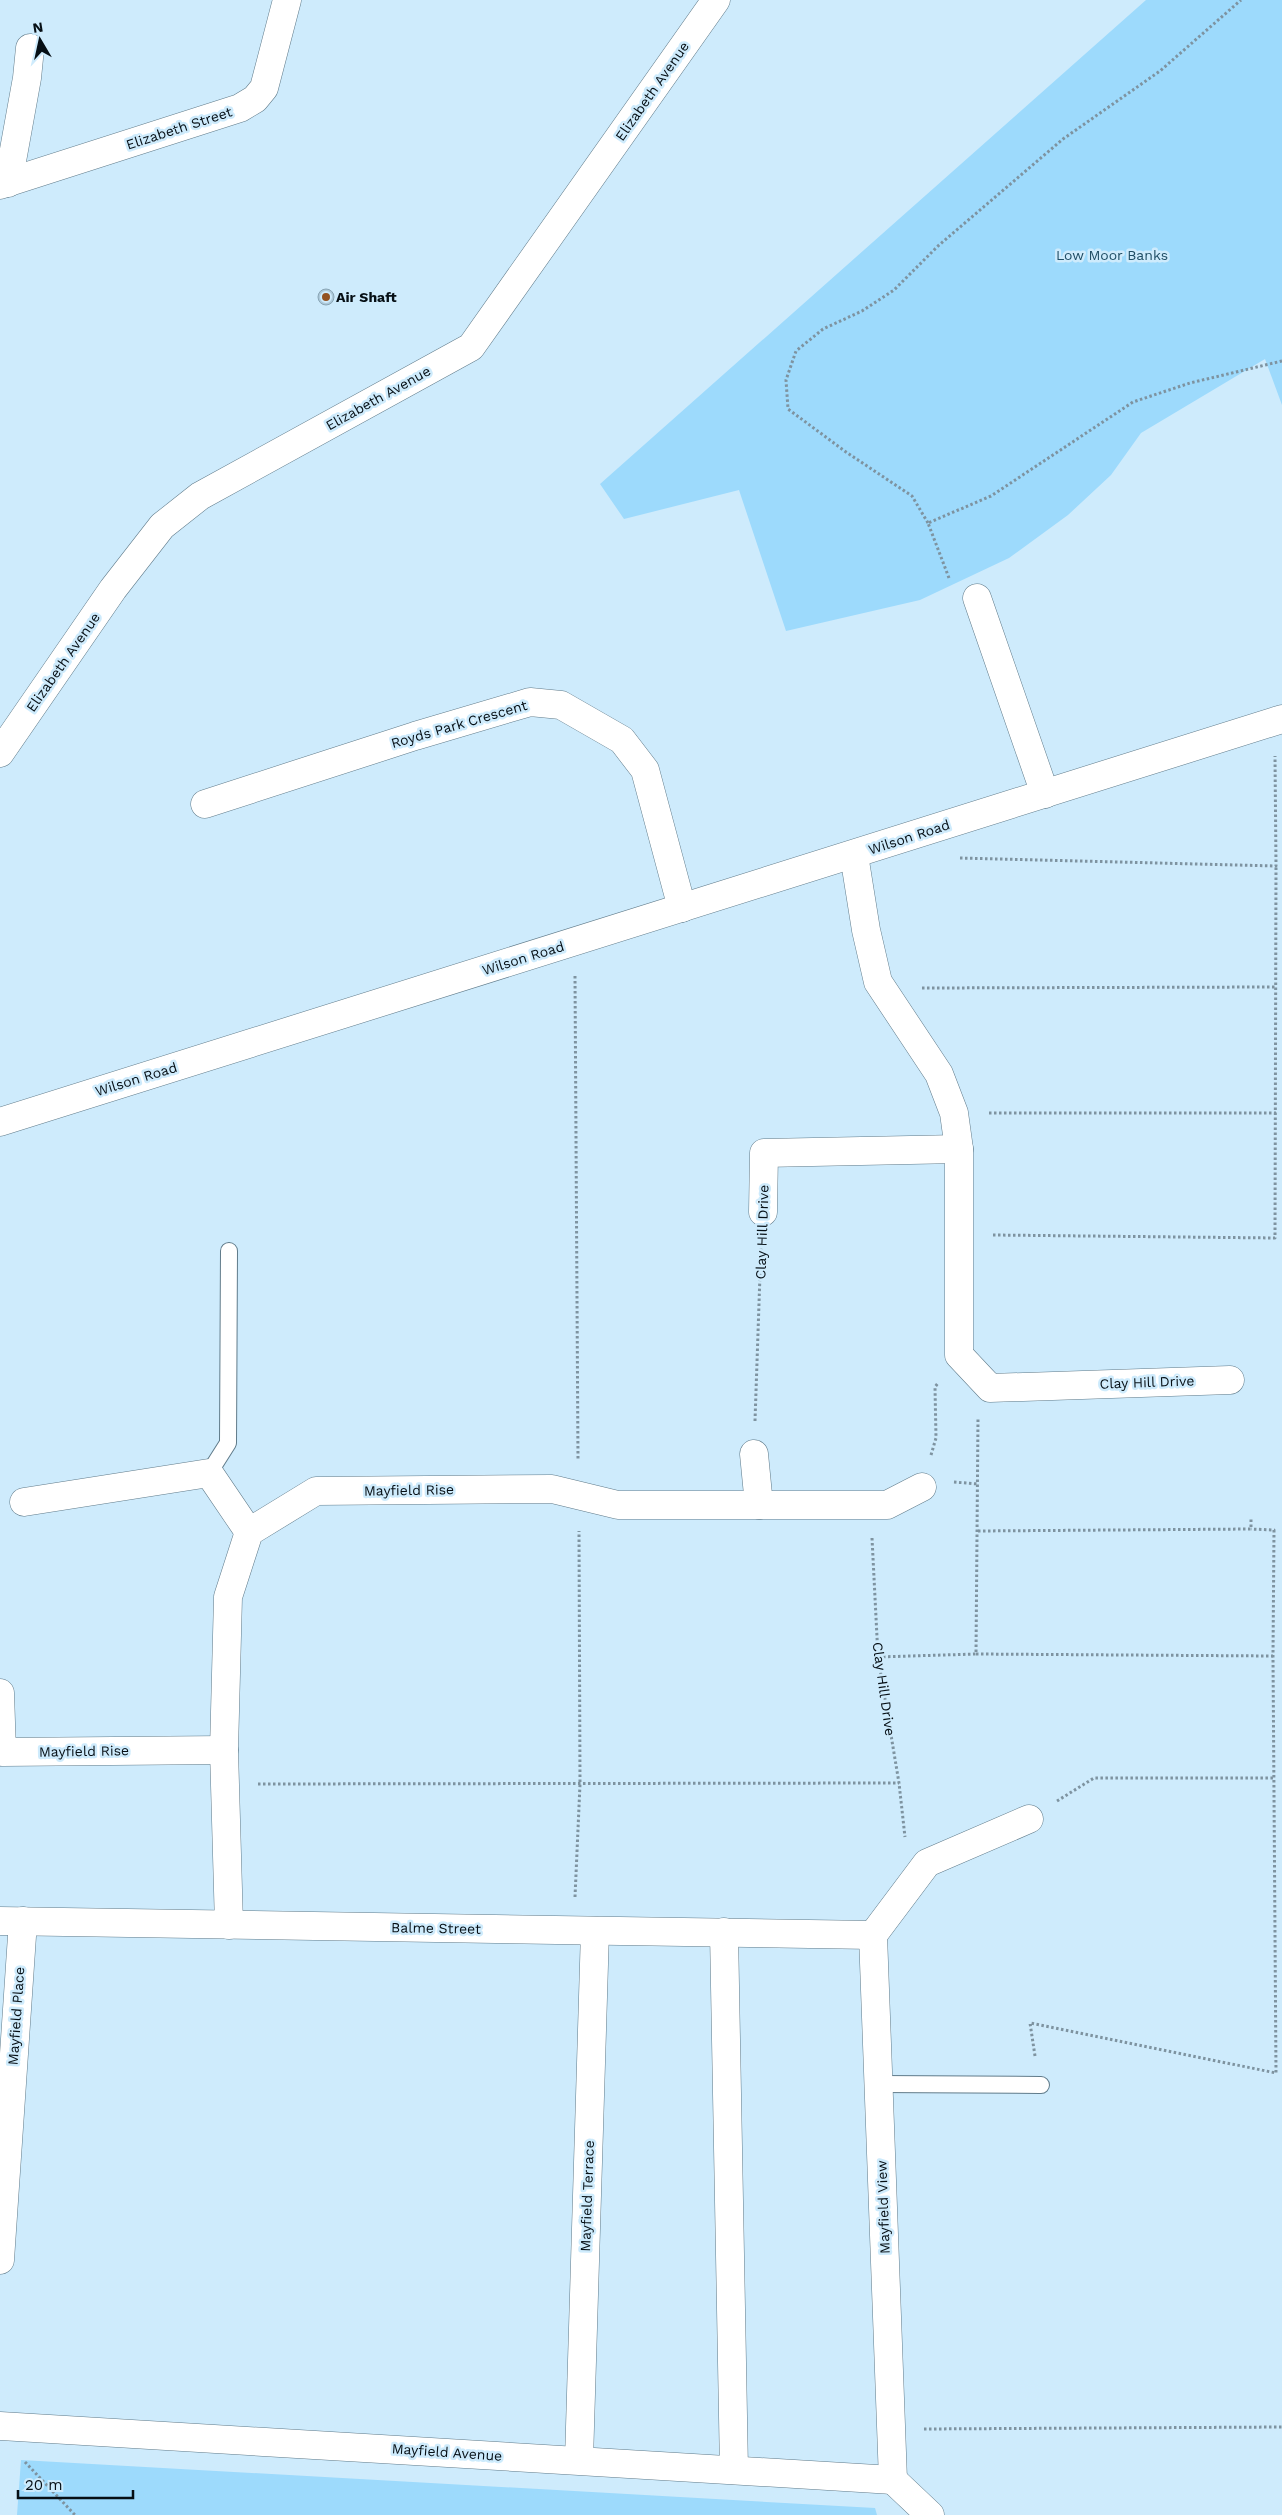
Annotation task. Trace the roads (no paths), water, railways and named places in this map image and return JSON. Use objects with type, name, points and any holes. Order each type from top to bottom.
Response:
[{"type":"street","name":"Elizabeth Street","points":[[4,184],[240,108],[255,99],[264,88],[287,0]]},
{"type":"street","name":"Elizabeth Avenue","points":[[0,753],[112,589],[162,526],[200,496],[471,348],[716,0]]},
{"type":"street","points":[[4,184],[27,78],[30,48]]},
{"type":"street","points":[[977,598],[1046,794]]},
{"type":"street","name":"Royds Park Crescent","points":[[205,804],[415,736],[530,702],[562,705],[622,740],[645,770],[682,908]]},
{"type":"street","name":"Wilson Road","points":[[0,1122],[854,855],[1278,720]]},
{"type":"street","points":[[854,855],[866,930],[878,982],[939,1074],[954,1113],[959,1148]]},
{"type":"street","name":"Clay Hill Drive","points":[[763,1212],[764,1153],[959,1148],[959,1355],[990,1388],[1230,1380]]},
{"type":"street","points":[[754,1454],[759,1505],[887,1505],[922,1487]]},
{"type":"street","points":[[24,1502],[208,1473],[250,1532],[228,1597],[224,1750],[228,1924]]},
{"type":"street","name":"Mayfield Rise","points":[[250,1532],[316,1491],[552,1489],[618,1505],[759,1505]]},
{"type":"street","name":"Mayfield Rise","points":[[0,1693],[2,1752],[224,1750]]},
{"type":"street","points":[[873,1935],[927,1862],[1029,1818]]},
{"type":"street","name":"Balme Street","points":[[11,1921],[873,1935]]},
{"type":"street","name":"Mayfield Place","points":[[0,2260],[11,1921]]},
{"type":"street","name":"Mayfield Terrace","points":[[579,2460],[584,1930]]},
{"type":"street","points":[[724,1932],[734,2470]]},
{"type":"street","name":"Mayfield View","points":[[873,1935],[893,2480]]},
{"type":"street","name":"Mayfield Avenue","points":[[0,2426],[893,2480]]},
{"type":"street","points":[[893,2480],[930,2515]]},
{"type":"lane","points":[[208,1473],[228,1443],[229,1251]]},
{"type":"lane","points":[[878,2084],[1040,2085]]},
{"type":"place","name":"Air Shaft","points":[[326,297]]},
{"type":"park label","name":"Low Moor Banks","points":[[1112,255]]}]
